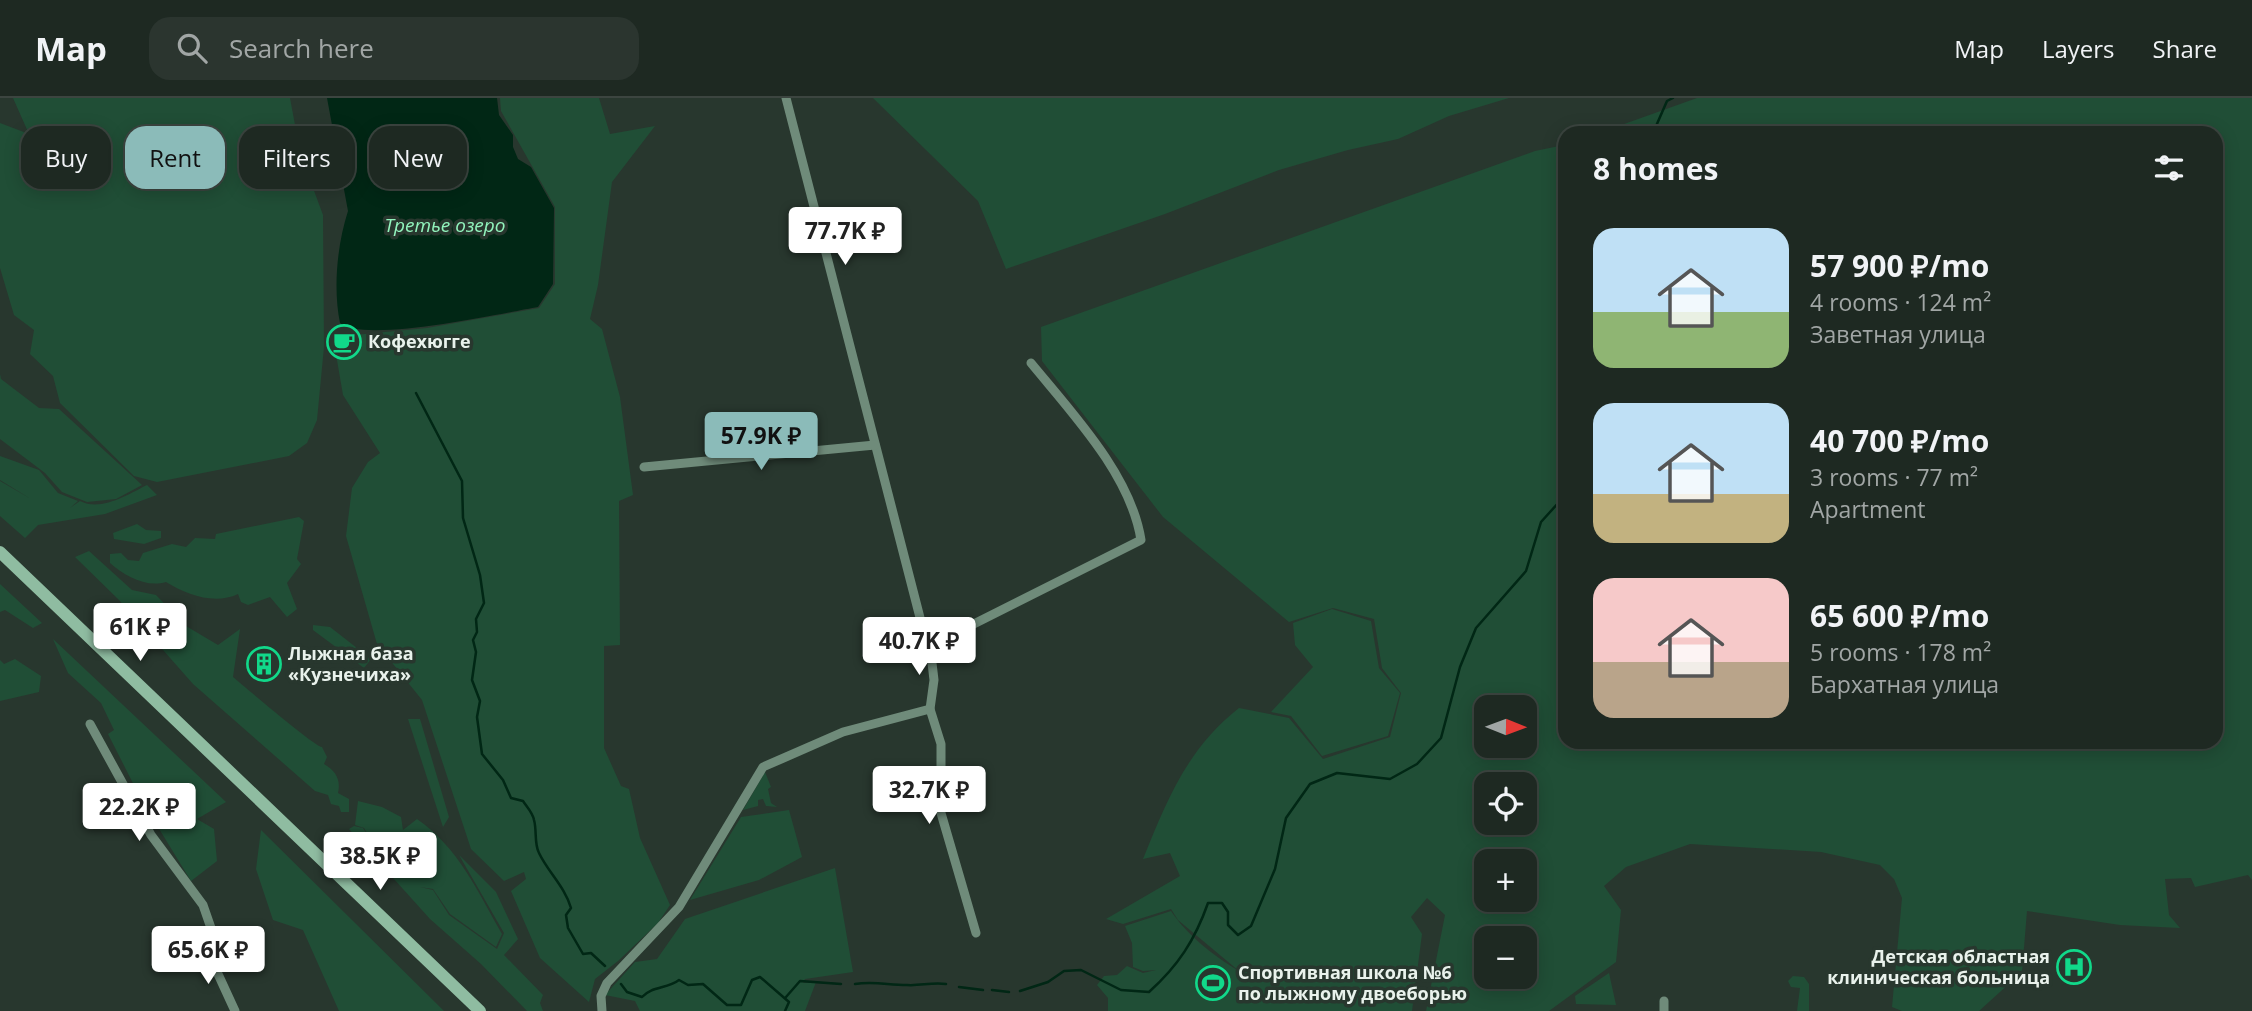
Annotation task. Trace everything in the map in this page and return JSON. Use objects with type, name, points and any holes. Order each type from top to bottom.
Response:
[{"type":"main road","points":[[0,552],[480,1011]]},
{"type":"street","points":[[786,98],[925,637],[930,646],[934,680],[930,709],[941,744],[941,813],[975,933]]},
{"type":"street","points":[[930,646],[1141,540],[1137,516],[1092,437],[1031,363]]},
{"type":"street","points":[[644,467],[875,445]]},
{"type":"street","points":[[602,1011],[601,996],[607,983],[679,907],[762,767],[843,732],[930,709]]},
{"type":"street","points":[[90,724],[151,835],[203,905],[211,928],[212,961],[235,1011]]},
{"type":"shaded area","points":[[13,98],[290,98],[295,126],[239,126],[239,189],[313,189],[323,215],[324,347],[317,420],[307,443],[289,456],[157,482],[134,476],[60,403],[53,376],[30,354],[34,330],[14,315],[0,268],[0,123],[21,131],[21,189],[111,189],[111,126],[25,126]]},
{"type":"shaded area","points":[[500,98],[599,98],[610,134],[655,126],[612,182],[598,285],[590,319],[602,329],[620,397],[633,495],[619,501],[620,645],[604,646],[604,748],[621,786],[629,789],[640,838],[670,905],[658,923],[595,979],[589,1002],[540,958],[511,891],[526,879],[524,872],[504,881],[471,849],[422,700],[377,644],[346,536],[352,488],[368,462],[380,453],[343,395],[333,337],[427,328],[539,308],[555,284],[555,207],[501,111]]},
{"type":"shaded area","points":[[873,98],[1509,98],[1449,116],[1398,139],[1279,170],[1165,214],[1006,269],[978,201]]},
{"type":"shaded area","points":[[1697,98],[2252,98],[2252,880],[2248,875],[2195,887],[2191,878],[2165,879],[2169,915],[2180,928],[2120,925],[2027,911],[2022,972],[1979,1011],[1902,1011],[1892,1007],[1902,898],[1894,879],[1880,865],[1821,852],[1690,844],[1626,867],[1604,886],[1621,910],[1616,962],[1549,1011],[1426,1011],[1445,915],[1427,898],[1411,917],[1422,934],[1412,1011],[1108,1011],[1108,998],[1097,985],[1104,976],[1117,975],[1127,966],[1143,973],[1156,970],[1143,971],[1133,967],[1132,943],[1125,926],[1171,911],[1177,920],[1202,944],[1239,971],[1178,920],[1171,909],[1123,924],[1106,919],[1180,876],[1170,853],[1143,859],[1170,796],[1205,741],[1239,708],[1289,718],[1323,759],[1390,737],[1401,693],[1382,668],[1374,619],[1333,608],[1289,622],[1163,517],[1042,361],[1041,327],[1535,151],[1558,146],[1558,749],[2223,749],[2223,126],[1619,126]]},
{"type":"shaded area","points":[[0,374],[1,379],[39,408],[59,409],[142,485],[116,499],[87,502],[62,492],[45,473],[0,439]]},
{"type":"shaded area","points":[[0,456],[39,470],[58,493],[78,501],[70,508],[80,501],[88,504],[106,503],[147,485],[157,495],[105,514],[38,525],[25,538],[0,516],[0,481],[31,499],[0,480]]},
{"type":"shaded area","points":[[299,517],[304,521],[297,559],[301,564],[287,583],[297,609],[287,617],[270,597],[248,605],[241,602],[238,594],[220,599],[201,597],[166,582],[136,580],[110,563],[110,554],[121,553],[128,560],[139,561],[143,553],[172,544],[186,547],[195,538],[215,539],[216,534]]},
{"type":"shaded area","points":[[137,524],[146,530],[161,531],[161,538],[144,544],[114,539],[113,533]]},
{"type":"shaded area","points":[[89,551],[132,590],[156,595],[186,626],[218,645],[240,629],[233,677],[322,747],[327,757],[324,764],[338,780],[338,793],[349,799],[349,812],[341,812],[339,806],[331,804],[328,795],[315,791],[193,684],[119,600],[75,557]]},
{"type":"shaded area","points":[[0,584],[42,623],[33,628],[5,610],[0,612]]},
{"type":"shaded area","points":[[1332,609],[1371,621],[1379,668],[1400,693],[1388,736],[1322,756],[1291,716],[1271,712],[1313,667],[1295,645],[1293,623]]},
{"type":"shaded area","points":[[313,625],[330,627],[371,659],[364,668],[313,630]]},
{"type":"shaded area","points":[[53,639],[226,802],[197,819],[214,829],[217,861],[191,881],[142,801],[108,734],[114,730],[101,703],[68,673]]},
{"type":"shaded area","points":[[15,659],[41,676],[39,692],[0,701],[0,660],[4,664]]},
{"type":"shaded area","points":[[408,719],[420,719],[449,817],[443,827]]},
{"type":"shaded area","points":[[765,772],[771,787],[768,789],[771,803],[777,807],[766,806],[763,799],[758,800],[758,806],[743,810]]},
{"type":"shaded area","points":[[358,801],[382,807],[401,817],[403,830],[417,819],[444,843],[466,871],[502,934],[496,947],[450,914],[433,889],[420,887],[433,890],[449,915],[497,949],[504,933],[459,855],[496,892],[518,939],[504,955],[543,995],[540,1003],[543,1011],[527,1011],[481,964],[430,919],[349,829],[354,826],[363,828],[372,842],[364,828],[355,825]]},
{"type":"shaded area","points":[[789,810],[802,857],[759,880],[690,900],[741,817]]},
{"type":"shaded area","points":[[261,830],[444,1011],[339,1011],[303,930],[273,920],[256,869]]},
{"type":"shaded area","points":[[835,868],[853,972],[805,979],[803,983],[816,982],[805,1011],[640,1011],[635,1001],[605,995],[635,962],[657,959],[685,919]]},
{"type":"shaded area","points":[[1609,973],[1616,1005],[1576,1004],[1575,996]]},
{"type":"shaded area","points":[[1793,976],[1804,977],[1809,984],[1809,1011],[1797,1011],[1800,988],[1791,987],[1788,981]]},
{"type":"water","name":"Третье озеро","points":[[327,98],[497,98],[499,115],[513,135],[513,147],[518,159],[531,167],[554,208],[553,284],[538,307],[404,329],[354,329],[340,323],[337,267],[348,211],[344,189],[355,189],[355,126],[332,126]]},
{"type":"waterway","points":[[1656,126],[1667,101],[1673,98]]},
{"type":"waterway","points":[[416,393],[462,481],[463,518],[480,575],[484,603],[476,619],[477,632],[473,640],[476,652],[472,680],[480,701],[477,717],[482,754],[503,780],[511,798],[523,801],[531,812],[537,849],[565,893],[571,908],[566,915],[568,928],[583,954],[591,953],[605,966]]},
{"type":"waterway","points":[[1020,991],[1048,982],[1064,971],[1081,970],[1121,990],[1149,992],[1184,952],[1208,903],[1222,903],[1228,912],[1228,925],[1238,935],[1251,926],[1275,869],[1286,818],[1310,784],[1337,773],[1390,779],[1417,764],[1441,738],[1460,667],[1476,628],[1526,571],[1541,522],[1558,503]]},
{"type":"waterway","points":[[621,984],[627,992],[642,997],[650,991],[679,980],[688,985],[703,984],[727,1005],[741,1005],[752,980],[760,977],[789,1002],[785,1011]]},
{"type":"waterway","points":[[786,997],[800,981],[841,984]]},
{"type":"waterway","points":[[855,984],[946,984]]},
{"type":"waterway","points":[[959,987],[983,990]]},
{"type":"waterway","points":[[992,990],[1009,992]]},
{"type":"place","name":"Кофехюгге","points":[[344,342]]},
{"type":"place","name":"Лыжная база «Кузнечиха»","points":[[264,664]]},
{"type":"place","name":"Детская областная клиническая больница","points":[[2074,967]]},
{"type":"place","name":"Спортивная школа №6 по лыжному двоеборью","points":[[1213,983]]}]
